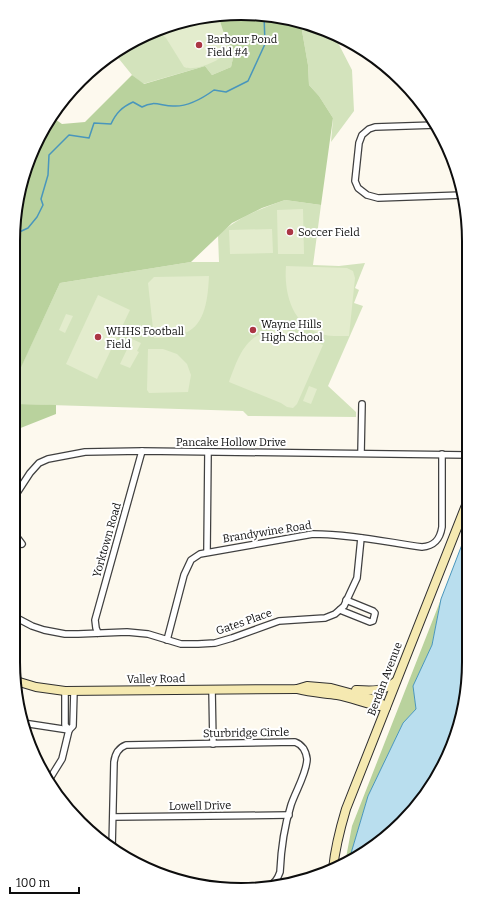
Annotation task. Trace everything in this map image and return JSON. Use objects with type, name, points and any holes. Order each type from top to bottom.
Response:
[{"type":"main road","name":"Berdan Avenue","points":[[334,862],[336,846],[342,823],[396,681],[462,515]]},
{"type":"main road","points":[[331,688],[377,691],[390,686],[396,681]]},
{"type":"main road","name":"Valley Road","points":[[21,682],[42,688],[65,691],[297,689],[308,692],[337,695],[377,707],[386,707]]},
{"type":"main road","name":"Valley Road","points":[[297,689],[307,686],[331,688],[372,699],[386,707]]},
{"type":"street","points":[[429,125],[375,127],[369,129],[362,136],[359,143],[355,180],[358,188],[367,195],[378,198],[457,195]]},
{"type":"street","points":[[361,453],[362,404]]},
{"type":"street","name":"Pancake Hollow Drive","points":[[20,488],[34,468],[44,460],[85,452],[462,455]]},
{"type":"street","name":"Yorktown Road","points":[[98,633],[95,620],[142,452]]},
{"type":"street","points":[[208,452],[208,552]]},
{"type":"street","name":"Brandywine Road","points":[[167,640],[184,575],[188,565],[195,556],[208,552],[313,534],[361,538],[422,547],[431,546],[440,536],[442,528],[442,454]]},
{"type":"street","points":[[346,600],[373,611],[375,613],[373,621],[370,622],[340,610],[359,574],[361,538]]},
{"type":"street","name":"Gates Place","points":[[20,620],[32,626],[53,632],[78,634],[138,632],[189,645],[215,643],[279,621],[330,617],[340,610]]},
{"type":"street","points":[[212,689],[213,744]]},
{"type":"street","points":[[65,691],[66,725],[69,730]]},
{"type":"street","points":[[52,776],[60,764],[69,730],[73,726],[74,691]]},
{"type":"street","points":[[29,724],[69,730]]},
{"type":"street","name":"Sturbridge Circle","points":[[112,817],[114,762],[117,753],[126,745],[295,742],[302,746],[306,753],[306,763],[289,814],[282,846],[280,872],[276,880]]},
{"type":"street","name":"Lowell Drive","points":[[112,817],[289,814]]},
{"type":"street","points":[[112,817],[112,842]]},
{"type":"green space","points":[[255,20],[284,24],[302,29],[308,65],[309,85],[319,96],[333,118],[321,205],[285,200],[262,208],[232,223],[191,262],[60,283],[20,370],[20,227],[24,198],[37,156],[56,120],[62,124],[85,122],[132,75],[144,84],[205,66],[212,75],[231,67],[233,58],[216,21]]},
{"type":"green space","points":[[216,21],[233,58],[231,67],[212,75],[205,66],[143,84],[132,75],[118,57],[156,37],[198,24]]},
{"type":"green space","name":"Barbour Pond Field #4","points":[[220,21],[229,49],[221,57],[209,64],[189,68],[184,67],[166,38],[162,35],[198,24]]},
{"type":"green space","points":[[302,29],[338,42],[352,70],[354,111],[331,142],[333,118],[319,96],[309,85],[308,65]]},
{"type":"green space","name":"Wayne Hills High School","points":[[285,200],[321,205],[313,265],[339,266],[365,263],[355,288],[359,290],[354,303],[363,306],[328,386],[356,412],[356,417],[248,416],[243,411],[20,404],[20,369],[60,283],[191,262],[219,262],[218,235],[242,218],[258,210]]},
{"type":"green space","name":"Soccer Field","points":[[303,209],[304,254],[278,254],[277,210]]},
{"type":"green space","name":"Soccer Field","points":[[272,229],[273,253],[230,254],[229,230]]},
{"type":"green space","points":[[286,266],[347,268],[353,271],[355,278],[349,336],[320,334],[307,327],[300,321],[288,295],[286,285]]},
{"type":"green space","points":[[209,276],[207,301],[202,317],[197,324],[185,333],[170,337],[154,338],[148,283],[154,277]]},
{"type":"green space","name":"WHHS Football Field","points":[[98,295],[130,310],[97,379],[66,364]]},
{"type":"green space","points":[[66,314],[73,316],[65,333],[59,330]]},
{"type":"green space","points":[[287,330],[323,345],[297,404],[293,408],[287,407],[281,403],[229,382],[238,359],[252,339],[267,331]]},
{"type":"green space","points":[[132,339],[141,343],[137,351],[139,352],[130,368],[120,364]]},
{"type":"green space","points":[[148,349],[163,349],[177,354],[187,364],[191,375],[188,392],[149,393],[147,390]]},
{"type":"green space","points":[[309,386],[317,389],[311,404],[303,401]]},
{"type":"green space","points":[[20,404],[56,405],[56,414],[20,428]]},
{"type":"green space","points":[[441,599],[432,645],[413,686],[416,709],[403,723],[368,796],[351,854],[346,856],[352,826]]},
{"type":"water","points":[[462,545],[462,676],[458,705],[445,747],[425,785],[407,808],[376,837],[351,854],[368,796],[403,723],[416,709],[413,686],[432,645],[441,599]]},
{"type":"waterway","points":[[20,232],[28,228],[37,217],[43,205],[41,199],[48,175],[49,155],[69,135],[89,138],[94,123],[111,124],[120,111],[133,102],[142,107],[150,104],[179,106],[200,99],[214,90],[226,92],[248,81],[265,44],[264,21]]},
{"type":"place","name":"Barbour Pond Field #4","points":[[199,45]]},
{"type":"place","name":"Soccer Field","points":[[290,232]]},
{"type":"place","name":"Wayne Hills High School","points":[[253,330]]},
{"type":"place","name":"WHHS Football Field","points":[[98,337]]}]
